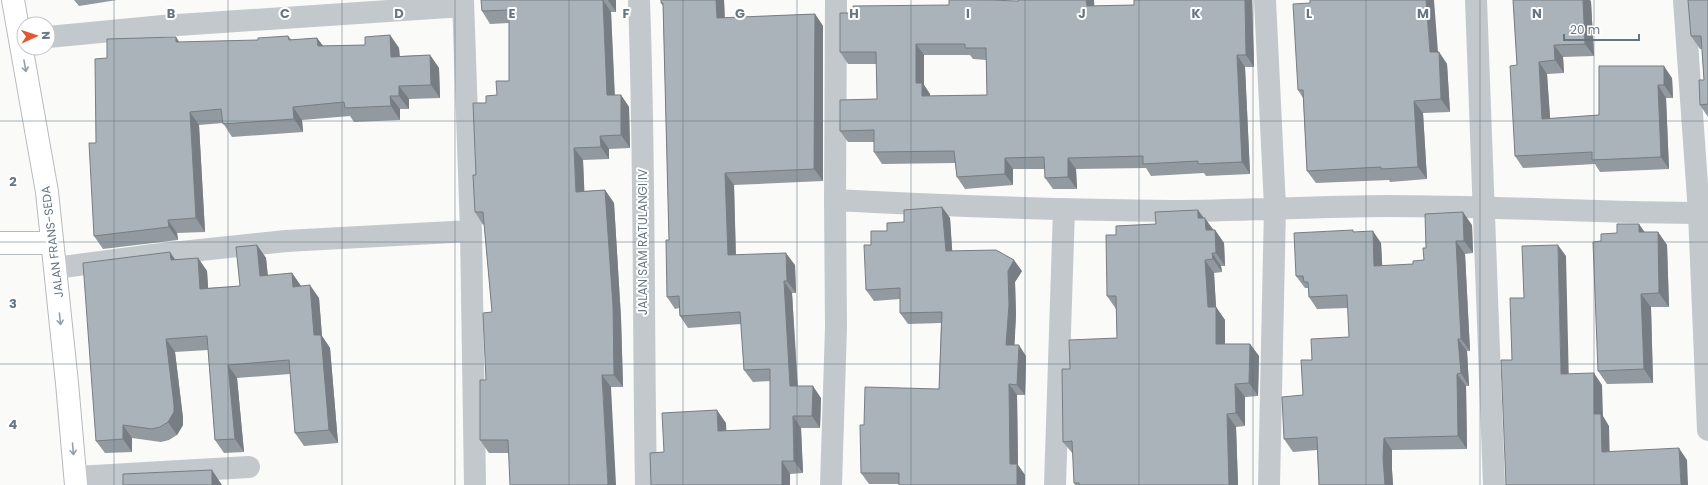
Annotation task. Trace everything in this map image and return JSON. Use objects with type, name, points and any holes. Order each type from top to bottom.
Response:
[{"type":"main road","name":"JALAN FRANS-SEDA","points":[[13,0],[17,16]]},
{"type":"main road","name":"JALAN FRANS-SEDA","points":[[25,56],[47,192],[76,481]]},
{"type":"main road","points":[[0,244],[52,243]]},
{"type":"street","name":"JALAN SAM RATULANGI IV","points":[[638,0],[641,76],[642,310],[646,485]]},
{"type":"street","points":[[831,485],[836,327],[836,0]]},
{"type":"street","points":[[1264,0],[1275,208],[1269,485]]},
{"type":"street","points":[[1476,0],[1485,207],[1494,485]]},
{"type":"street","points":[[1684,0],[1704,213],[1708,430]]},
{"type":"street","points":[[56,36],[163,26],[463,3],[471,231],[475,485]]},
{"type":"street","points":[[835,200],[976,207],[1175,211],[1275,208],[1485,207],[1704,213]]},
{"type":"street","points":[[1055,485],[1064,209]]},
{"type":"street","points":[[55,268],[153,255],[286,241],[471,231]]},
{"type":"street","points":[[76,481],[250,467]]},
{"type":"building","points":[[481,0],[603,0],[607,95],[621,95],[621,135],[600,136],[601,147],[574,148],[576,192],[605,190],[613,306],[614,375],[602,375],[608,485],[510,485],[508,440],[480,440],[480,380],[486,380],[483,313],[492,312],[483,212],[475,212],[473,175],[476,175],[473,103],[486,103],[486,96],[497,95],[496,81],[509,81],[509,10],[482,11]]},
{"type":"building","points":[[661,0],[716,0],[717,18],[815,14],[814,169],[725,173],[728,255],[786,253],[787,281],[784,281],[790,386],[813,386],[812,416],[793,416],[794,461],[782,461],[782,485],[651,485],[650,453],[664,452],[662,413],[717,410],[718,431],[770,429],[770,369],[744,370],[740,312],[680,316],[679,296],[667,297],[666,240],[669,240],[663,3],[661,3]]},
{"type":"building","points":[[949,0],[1086,0],[1087,6],[1134,5],[1134,0],[1245,0],[1246,55],[1237,55],[1242,162],[1198,164],[1198,161],[1143,164],[1143,156],[1068,158],[1068,177],[1045,178],[1044,157],[1005,158],[1005,174],[957,177],[954,151],[874,152],[874,130],[840,131],[840,100],[877,99],[876,52],[840,52],[840,13],[853,13],[853,6],[949,5]],"holes":[[[916,44],[965,44],[965,48],[986,48],[987,95],[922,96],[922,83],[916,83]]]},
{"type":"building","points":[[1310,0],[1426,0],[1430,52],[1439,52],[1441,99],[1414,101],[1418,167],[1381,169],[1381,167],[1307,171],[1303,90],[1298,90],[1293,4],[1310,3]]},
{"type":"building","points":[[1513,0],[1583,0],[1585,44],[1554,45],[1555,60],[1539,62],[1542,119],[1599,115],[1599,66],[1664,66],[1664,85],[1658,85],[1661,157],[1592,160],[1592,152],[1515,156],[1510,66],[1517,65]]},
{"type":"building","points":[[1688,0],[1708,0],[1708,104],[1700,105],[1699,80],[1704,80],[1701,36],[1691,36]]},
{"type":"building","points":[[390,35],[391,57],[430,55],[431,85],[399,86],[399,96],[390,96],[391,106],[345,108],[344,102],[293,107],[294,119],[223,124],[221,109],[190,112],[196,218],[168,220],[169,227],[94,236],[89,143],[96,143],[95,59],[107,58],[107,39],[176,37],[176,42],[258,40],[258,38],[288,36],[289,40],[317,38],[318,46],[365,45],[365,37]]},
{"type":"building","points":[[942,207],[946,251],[996,250],[1014,260],[1008,271],[1009,305],[1006,345],[1019,345],[1017,385],[1009,384],[1010,464],[1017,464],[1017,485],[899,485],[899,473],[861,473],[860,425],[864,425],[865,387],[939,389],[942,312],[900,313],[900,288],[866,290],[864,245],[871,245],[871,231],[887,231],[887,223],[904,222],[904,210]]},
{"type":"building","points":[[1198,210],[1198,218],[1205,218],[1206,230],[1215,230],[1216,253],[1212,253],[1213,259],[1205,260],[1208,307],[1216,307],[1216,344],[1250,344],[1249,383],[1235,384],[1236,413],[1227,414],[1229,485],[1079,485],[1079,483],[1074,483],[1072,441],[1063,442],[1062,369],[1070,369],[1069,340],[1117,338],[1116,296],[1107,296],[1106,235],[1116,235],[1116,226],[1156,224],[1155,212]]},
{"type":"building","points":[[1463,212],[1464,241],[1456,241],[1461,339],[1458,339],[1461,373],[1457,374],[1458,436],[1384,438],[1383,458],[1385,485],[1319,485],[1317,437],[1284,439],[1282,397],[1303,395],[1301,360],[1312,360],[1311,339],[1349,337],[1347,295],[1309,297],[1308,282],[1304,282],[1303,276],[1296,276],[1294,233],[1353,230],[1353,232],[1373,231],[1374,266],[1413,264],[1413,261],[1424,260],[1423,248],[1426,248],[1425,214]]},
{"type":"building","points":[[1617,224],[1639,224],[1639,232],[1658,232],[1659,293],[1641,294],[1644,369],[1598,371],[1593,242],[1601,241],[1601,234],[1617,233]]},
{"type":"building","points":[[257,245],[260,276],[292,273],[293,287],[310,285],[314,335],[321,335],[329,430],[295,433],[289,360],[228,365],[235,439],[215,440],[207,336],[166,339],[174,405],[174,412],[168,422],[160,427],[152,429],[123,425],[123,439],[96,441],[83,263],[170,252],[171,260],[198,258],[200,289],[240,286],[236,247]]},
{"type":"building","points":[[1558,245],[1561,374],[1594,373],[1594,414],[1601,414],[1602,452],[1679,448],[1681,485],[1506,485],[1501,360],[1512,360],[1510,298],[1524,298],[1522,246]]},
{"type":"building","points":[[212,470],[212,485],[123,485],[123,474]]}]
